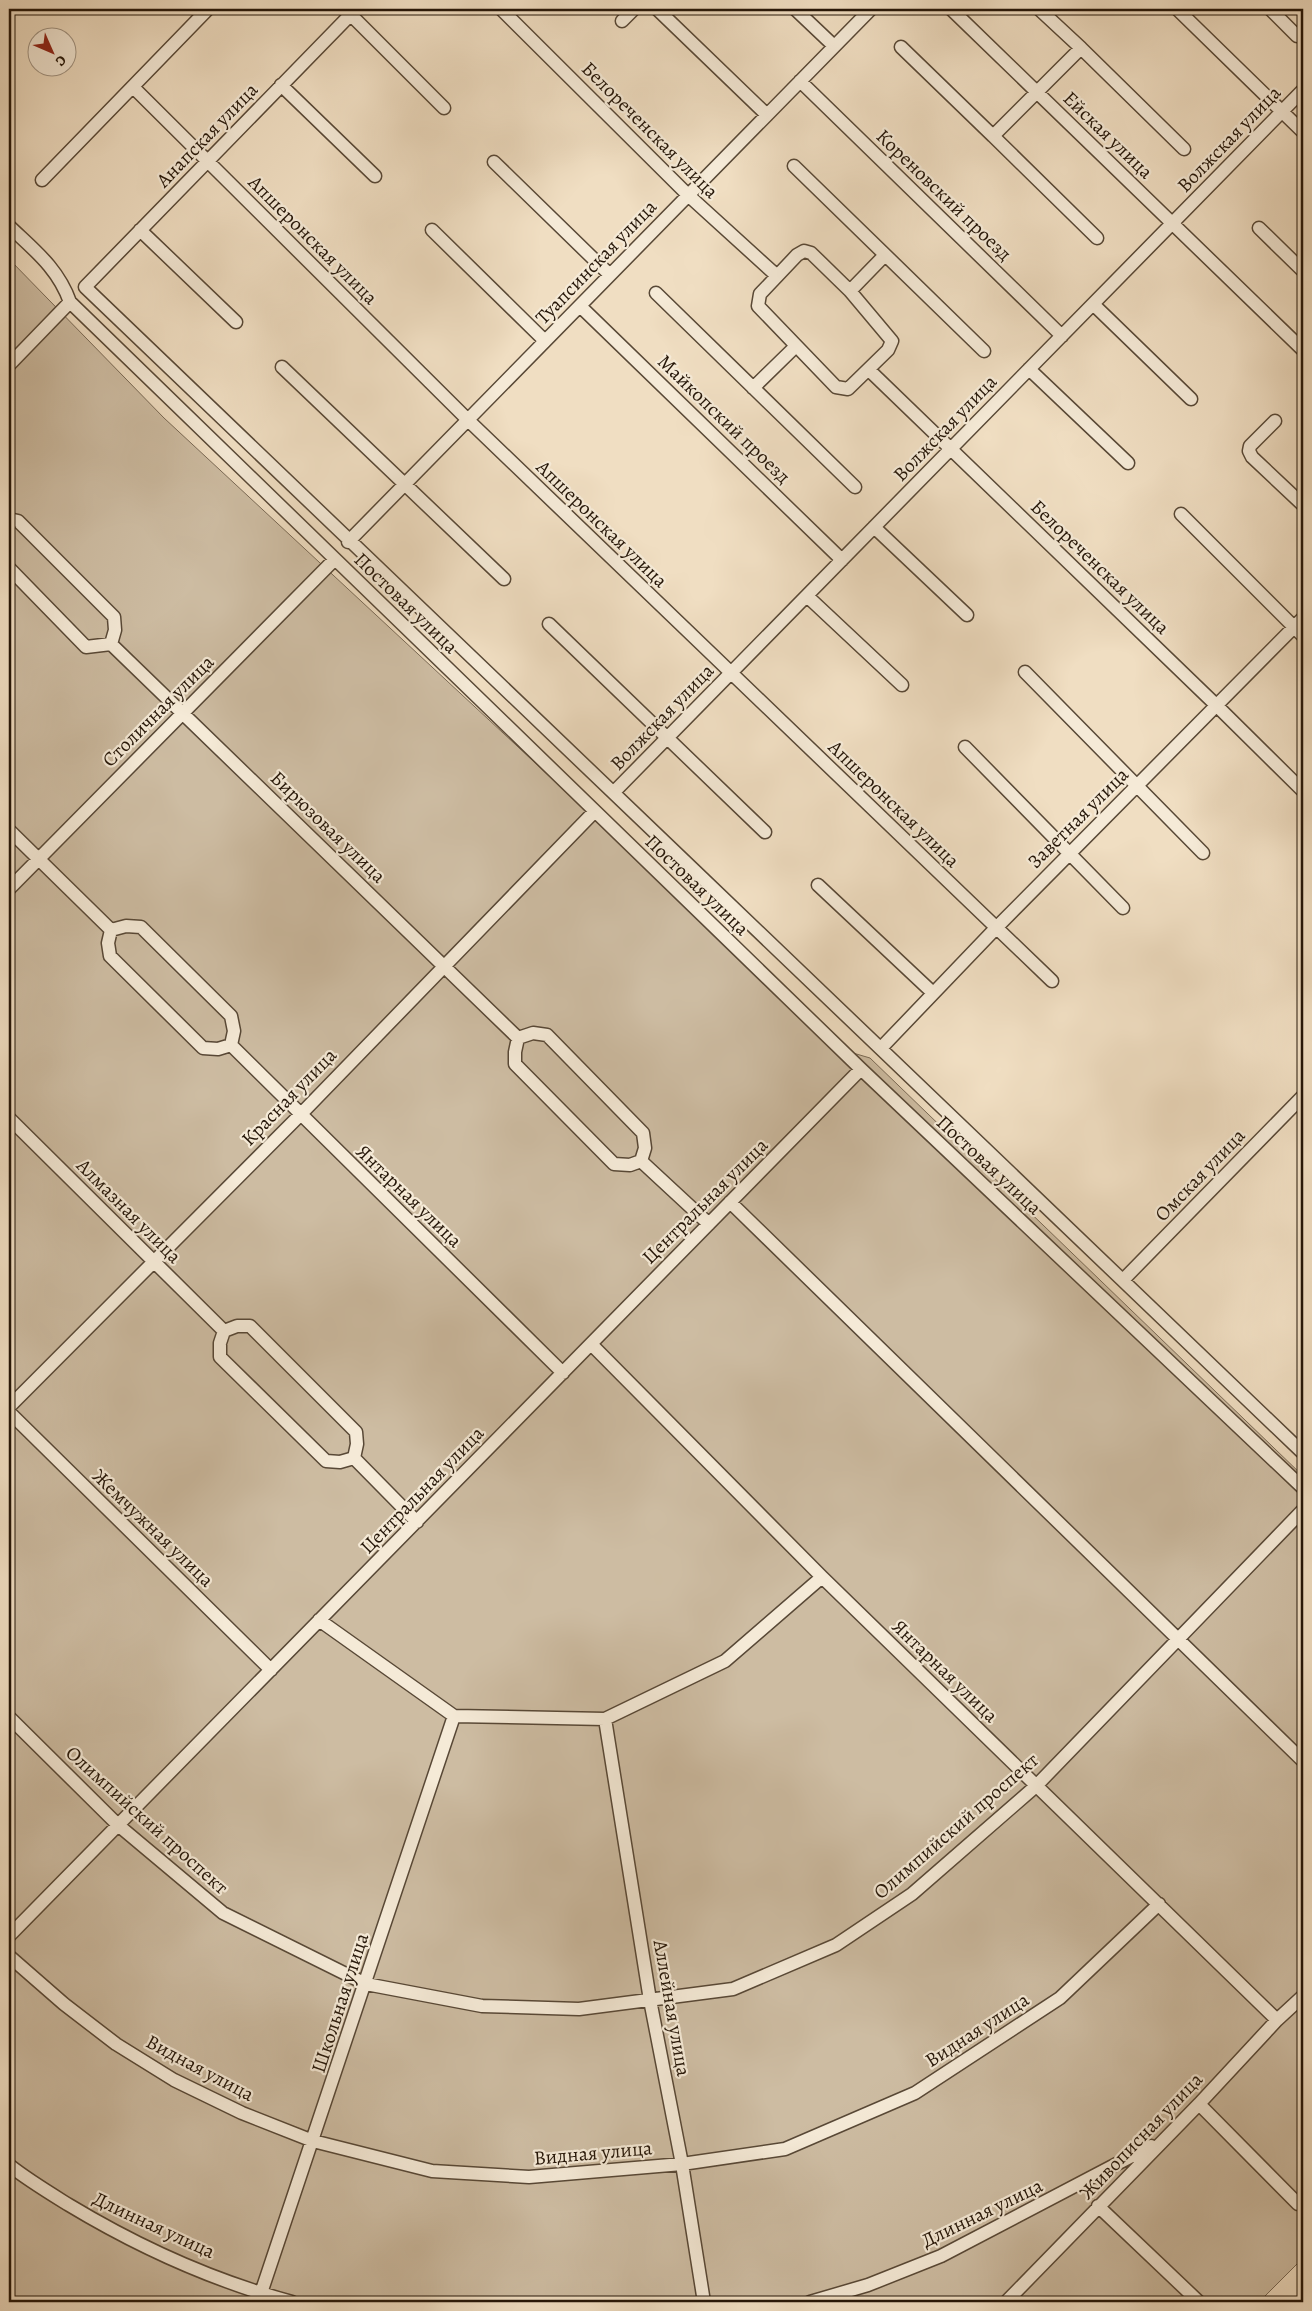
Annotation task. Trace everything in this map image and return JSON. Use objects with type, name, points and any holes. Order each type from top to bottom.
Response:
[{"type":"street","points":[[42,180],[208,9]]},
{"type":"street","name":"Белореченская улица","points":[[501,9],[688,195],[776,275]]},
{"type":"street","points":[[622,21],[634,9]]},
{"type":"street","points":[[657,9],[767,115]]},
{"type":"street","points":[[795,9],[834,46]]},
{"type":"street","name":"Туапсинская улица","points":[[348,542],[871,9]]},
{"type":"street","name":"Ейская улица","points":[[952,9],[1172,223],[1301,343]]},
{"type":"street","points":[[1039,9],[1184,150]]},
{"type":"street","points":[[1177,9],[1303,132]]},
{"type":"street","points":[[1270,9],[1297,36]]},
{"type":"street","points":[[353,12],[444,108]]},
{"type":"street","name":"Анапская улица","points":[[84,287],[353,12]]},
{"type":"street","points":[[901,47],[1097,238]]},
{"type":"street","points":[[993,136],[1081,48]]},
{"type":"street","name":"Кореновский проезд","points":[[800,81],[1062,336]]},
{"type":"street","points":[[282,85],[375,176]]},
{"type":"street","name":"Апшеронская улица","points":[[133,86],[207,162],[468,420],[730,674],[1052,981]]},
{"type":"street","name":"Волжская улица","points":[[614,792],[1303,90]]},
{"type":"street","points":[[494,162],[610,275]]},
{"type":"street","points":[[794,166],[884,256],[984,351]]},
{"type":"street","points":[[9,226],[54,269],[61,279],[70,302],[9,364]]},
{"type":"street","points":[[1259,228],[1303,271]]},
{"type":"street","points":[[140,230],[236,322]]},
{"type":"street","points":[[432,230],[545,341]]},
{"type":"street","points":[[804,251],[810,253],[850,292],[892,341],[888,350],[852,386],[842,389],[836,388],[758,306],[760,294],[776,275],[797,255],[804,251]]},
{"type":"street","points":[[850,292],[884,256]]},
{"type":"street","name":"Постовая улица","points":[[84,287],[348,542],[882,1047],[1303,1454]]},
{"type":"street","points":[[656,293],[855,487]]},
{"type":"street","name":"Постовая улица","points":[[70,302],[861,1069],[1303,1488]]},
{"type":"street","points":[[1093,304],[1191,399]]},
{"type":"street","name":"Майкопский проезд","points":[[580,306],[842,560]]},
{"type":"street","points":[[753,388],[796,346]]},
{"type":"street","points":[[282,367],[504,579]]},
{"type":"street","points":[[1029,369],[1128,463]]},
{"type":"street","name":"Белореченская улица","points":[[869,370],[1303,791]]},
{"type":"street","points":[[1275,421],[1250,446],[1249,451],[1252,457],[1303,505]]},
{"type":"street","points":[[1181,514],[1300,627]]},
{"type":"street","points":[[9,519],[18,520],[114,617],[111,644],[86,647],[9,568]]},
{"type":"street","points":[[874,527],[967,616]]},
{"type":"street","name":"Столичная улица","points":[[9,889],[335,560]]},
{"type":"street","points":[[807,596],[902,685]]},
{"type":"street","points":[[549,624],[765,832]]},
{"type":"street","name":"Заветная улица","points":[[882,1047],[996,928],[1216,705],[1300,627]]},
{"type":"street","name":"Бирюзовая улица","points":[[111,644],[518,1038]]},
{"type":"street","points":[[1024,672],[1136,788],[1203,853]]},
{"type":"street","points":[[965,747],[1124,908]]},
{"type":"street","name":"Красная улица","points":[[9,1407],[152,1261],[300,1115],[442,966],[594,812]]},
{"type":"street","points":[[9,830],[111,930]]},
{"type":"street","points":[[818,885],[934,993]]},
{"type":"street","points":[[126,926],[141,928],[231,1016],[234,1032],[231,1045],[218,1049],[203,1048],[110,956],[108,943],[111,930],[126,926]]},
{"type":"street","points":[[533,1033],[547,1035],[643,1133],[644,1148],[642,1161],[630,1165],[614,1164],[515,1064],[518,1038],[533,1033]]},
{"type":"street","name":"Янтарная улица","points":[[231,1045],[563,1373]]},
{"type":"street","name":"Центральная улица","points":[[9,1936],[861,1069]]},
{"type":"street","name":"Омская улица","points":[[1124,1280],[1303,1096]]},
{"type":"street","name":"Алмазная улица","points":[[9,1118],[224,1331]]},
{"type":"street","points":[[642,1161],[709,1224]]},
{"type":"street","points":[[730,1202],[1303,1761]]},
{"type":"street","points":[[237,1326],[250,1326],[356,1432],[357,1444],[354,1458],[340,1462],[326,1461],[220,1357],[220,1343],[224,1331],[237,1326]]},
{"type":"street","name":"Янтарная улица","points":[[591,1344],[822,1577],[1277,2020]]},
{"type":"street","name":"Жемчужная улица","points":[[9,1412],[271,1670]]},
{"type":"street","points":[[354,1458],[417,1522]]},
{"type":"street","name":"Олимпийский проспект","points":[[9,1717],[118,1824],[223,1913],[366,1984],[482,2006],[579,2009],[733,1989],[836,1945],[912,1894],[1036,1786],[1177,1637],[1303,1510]]},
{"type":"street","points":[[320,1620],[454,1716],[605,1720],[725,1661],[822,1577]]},
{"type":"street","name":"Школьная улица","points":[[259,2298],[366,1984],[454,1716]]},
{"type":"street","name":"Аллейная улица","points":[[605,1720],[650,2000],[682,2164],[704,2302]]},
{"type":"street","name":"Видная улица","points":[[9,1956],[64,2004],[116,2044],[174,2080],[242,2113],[313,2141],[432,2171],[529,2177],[682,2164],[785,2149],[915,2093],[1060,1998],[1159,1904]]},
{"type":"street","name":"Живописная улица","points":[[1006,2302],[1199,2104],[1277,2020],[1303,1996]]},
{"type":"street","points":[[1199,2104],[1298,2204]]},
{"type":"street","name":"Длинная улица","points":[[810,2302],[868,2285],[941,2256],[1011,2221],[1162,2140]]},
{"type":"street","name":"Длинная улица","points":[[9,2165],[25,2178],[112,2231],[259,2298],[292,2302]]},
{"type":"street","points":[[1098,2206],[1199,2302]]},
{"type":"shaded area","points":[[9,259],[164,418],[531,759],[836,1048],[870,1058],[1303,1476],[1303,2258],[1259,2302],[9,2302]]}]
